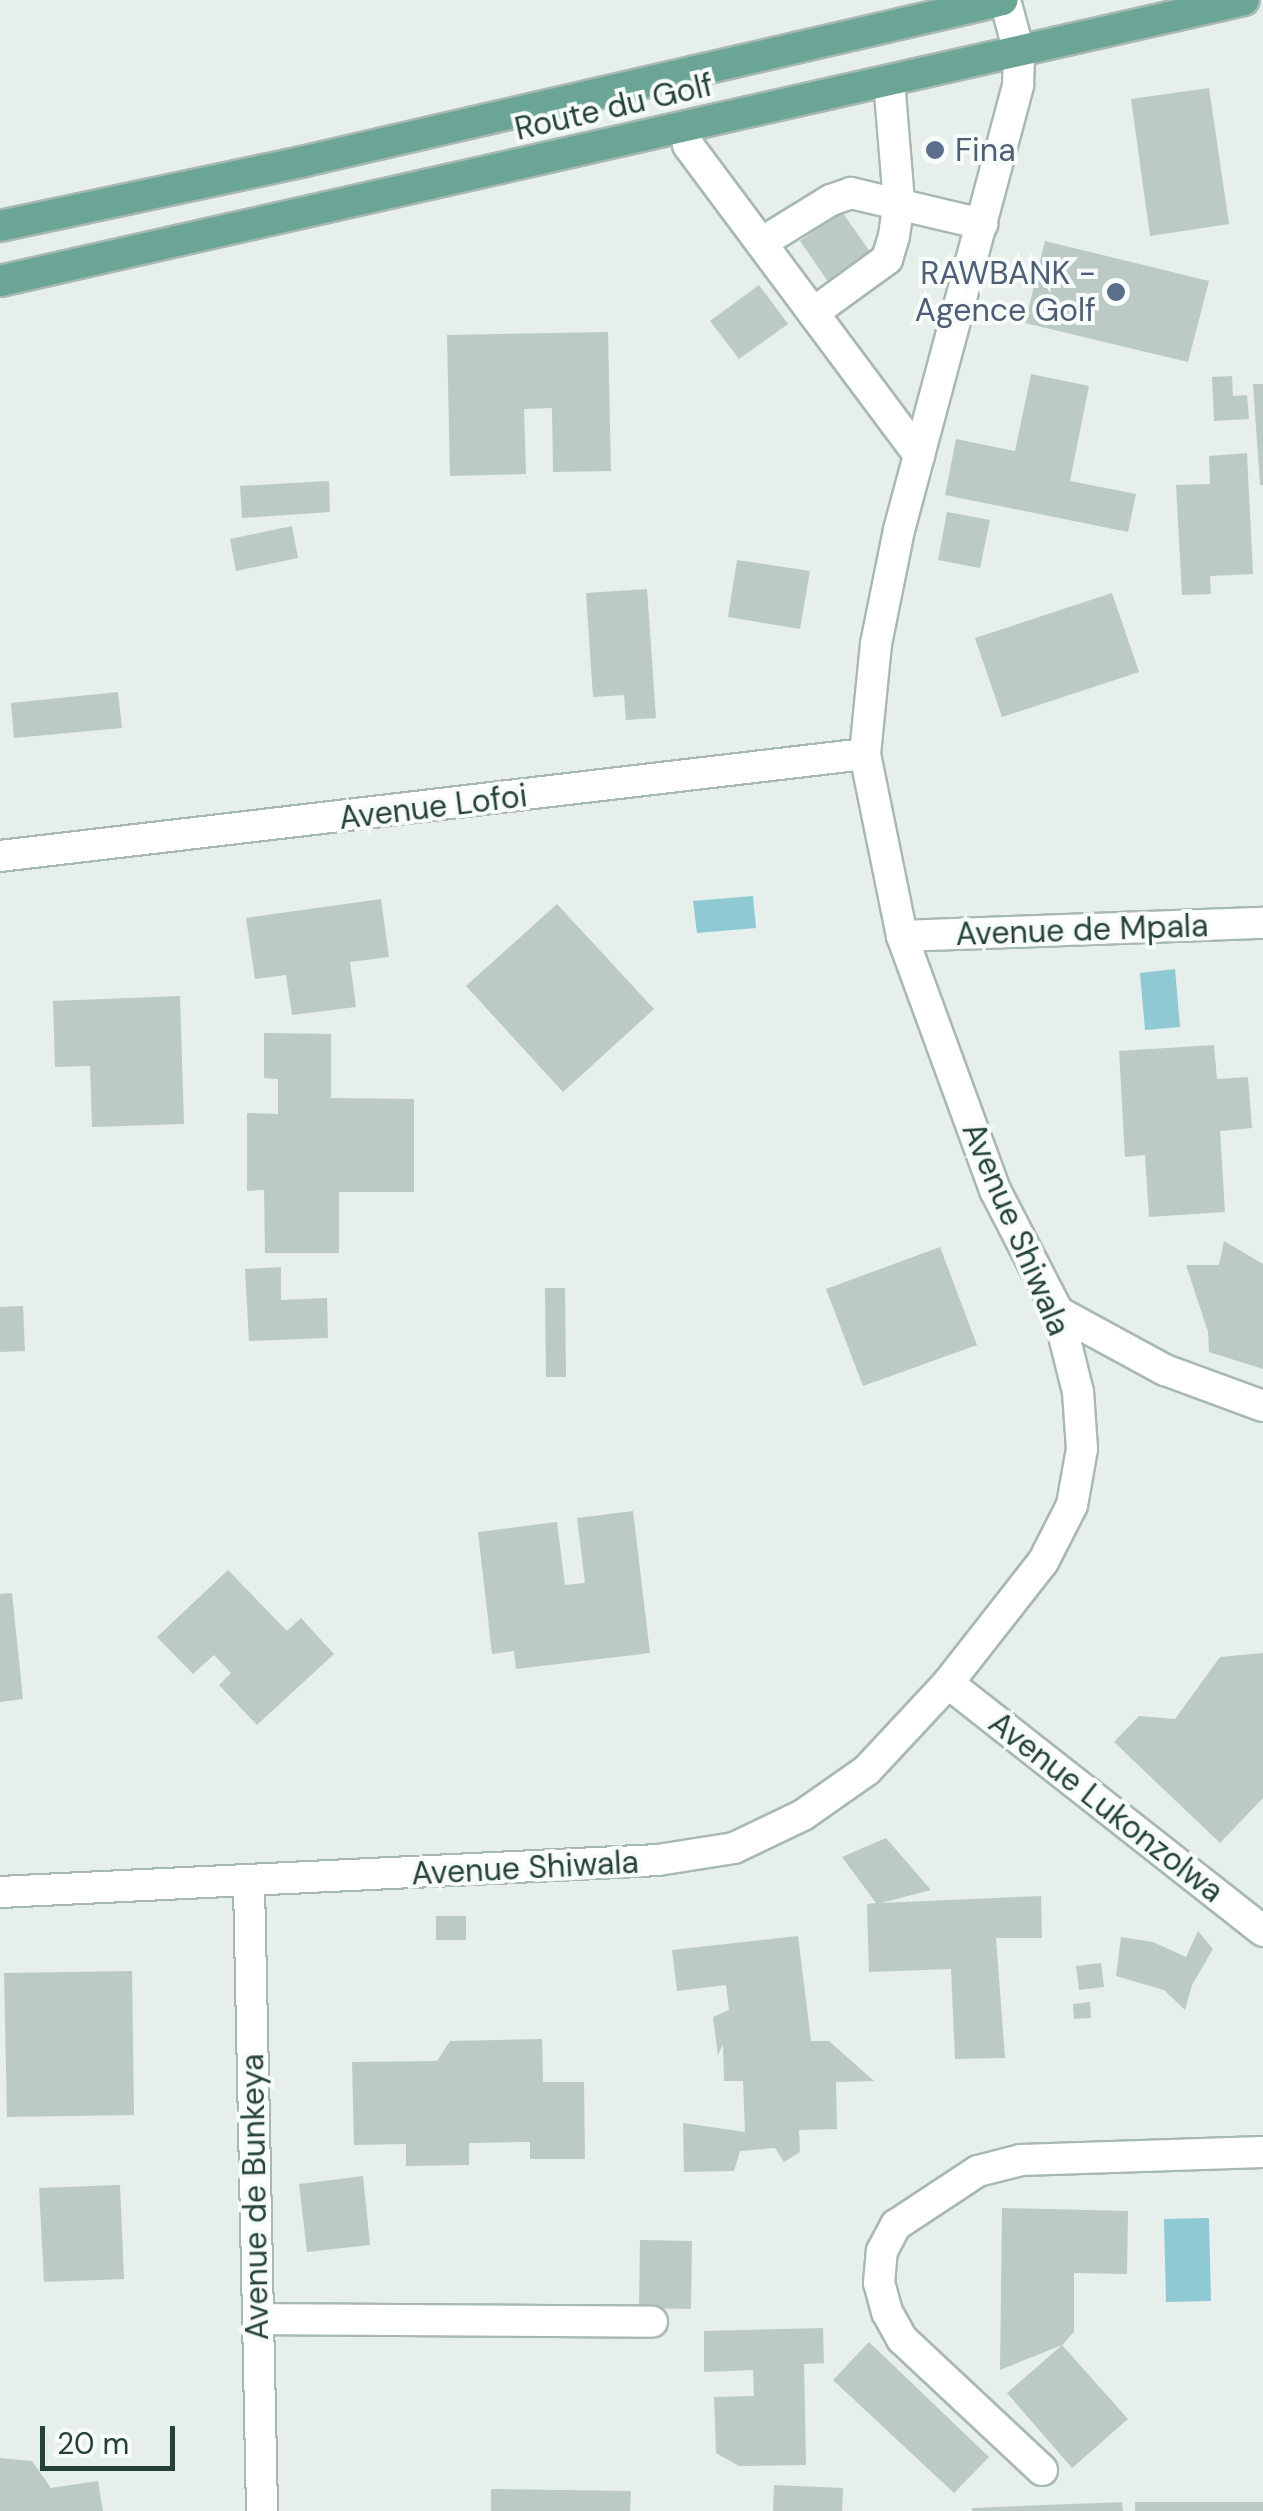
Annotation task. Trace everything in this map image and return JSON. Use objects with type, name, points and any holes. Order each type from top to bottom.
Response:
[{"type":"main road","points":[[0,226],[414,137],[1004,0]]},
{"type":"main road","name":"Route du Golf","points":[[0,281],[1244,0]]},
{"type":"street","name":"Avenue Shiwala","points":[[0,1892],[248,1884],[658,1860],[734,1848],[803,1815],[867,1770],[948,1683],[1043,1562],[1072,1505],[1082,1449],[1078,1392],[1058,1312],[996,1190],[902,936],[865,754],[876,644],[919,455],[1011,116],[1019,52],[1004,0]]},
{"type":"street","points":[[813,313],[887,259],[900,202],[889,81]]},
{"type":"street","points":[[684,128],[688,144],[919,455]]},
{"type":"street","points":[[760,243],[832,200],[851,194],[900,202],[982,224]]},
{"type":"street","name":"Avenue Lofoi","points":[[0,856],[865,754]]},
{"type":"street","name":"Avenue de Mpala","points":[[902,936],[1263,923]]},
{"type":"street","points":[[1058,1312],[1165,1370],[1263,1406]]},
{"type":"street","name":"Avenue Lukonzolwa","points":[[948,1683],[1263,1931]]},
{"type":"street","name":"Avenue de Bunkeya","points":[[248,1884],[262,2511]]},
{"type":"street","points":[[1042,2470],[902,2339],[887,2312],[879,2283],[882,2251],[896,2225],[978,2171],[1021,2160],[1263,2152]]},
{"type":"street","points":[[258,2319],[652,2322]]},
{"type":"water","points":[[753,896],[756,928],[697,933],[693,901]]},
{"type":"water","points":[[1175,969],[1180,1027],[1145,1030],[1140,973]]},
{"type":"water","points":[[1209,2218],[1211,2301],[1166,2302],[1164,2219]]},
{"type":"building","points":[[1209,88],[1229,224],[1150,236],[1131,99]]},
{"type":"building","points":[[842,212],[871,253],[829,283],[800,241]]},
{"type":"building","points":[[1045,241],[1209,281],[1188,362],[1025,323]]},
{"type":"building","points":[[759,285],[788,324],[739,359],[710,321]]},
{"type":"building","points":[[608,332],[611,471],[553,472],[552,408],[524,409],[526,474],[450,476],[447,335]]},
{"type":"building","points":[[1031,374],[1089,386],[1070,481],[1136,494],[1128,532],[945,495],[956,439],[1015,451]]},
{"type":"building","points":[[1232,376],[1233,396],[1247,395],[1249,419],[1214,421],[1212,377]]},
{"type":"building","points":[[1253,384],[1263,384],[1263,485],[1260,485]]},
{"type":"building","points":[[1247,453],[1253,574],[1210,576],[1211,594],[1182,595],[1176,485],[1210,484],[1209,456]]},
{"type":"building","points":[[329,481],[330,512],[242,518],[240,486]]},
{"type":"building","points":[[947,512],[990,520],[980,568],[938,560]]},
{"type":"building","points":[[292,526],[298,558],[236,571],[230,539]]},
{"type":"building","points":[[737,560],[810,571],[800,629],[728,617]]},
{"type":"building","points":[[647,589],[656,718],[626,720],[624,695],[593,697],[586,593]]},
{"type":"building","points":[[1112,593],[1139,672],[1002,717],[975,638]]},
{"type":"building","points":[[118,692],[122,728],[14,738],[11,703]]},
{"type":"building","points":[[381,899],[389,957],[350,962],[356,1007],[292,1015],[286,975],[255,979],[246,918]]},
{"type":"building","points":[[557,904],[654,1009],[563,1092],[466,986]]},
{"type":"building","points":[[180,996],[184,1124],[92,1127],[90,1066],[55,1067],[53,1001]]},
{"type":"building","points":[[264,1033],[331,1034],[331,1098],[414,1099],[414,1192],[339,1192],[339,1253],[265,1253],[264,1190],[247,1191],[247,1113],[278,1114],[278,1079],[264,1078]]},
{"type":"building","points":[[1214,1045],[1217,1079],[1248,1077],[1252,1128],[1220,1131],[1225,1212],[1149,1217],[1145,1155],[1125,1157],[1119,1051]]},
{"type":"building","points":[[1224,1241],[1263,1264],[1263,1369],[1209,1352],[1208,1332],[1186,1265],[1219,1265]]},
{"type":"building","points":[[940,1247],[977,1345],[863,1386],[826,1289]]},
{"type":"building","points":[[281,1267],[281,1300],[327,1298],[328,1338],[249,1341],[245,1269]]},
{"type":"building","points":[[545,1288],[565,1288],[566,1377],[546,1377]]},
{"type":"building","points":[[23,1306],[25,1351],[0,1352],[0,1307]]},
{"type":"building","points":[[633,1511],[650,1653],[516,1669],[514,1651],[492,1654],[478,1532],[557,1522],[565,1585],[585,1583],[577,1518]]},
{"type":"building","points":[[228,1570],[287,1631],[301,1618],[334,1654],[257,1725],[219,1685],[231,1673],[214,1655],[193,1674],[157,1637]]},
{"type":"building","points":[[12,1593],[23,1699],[0,1702],[0,1594]]},
{"type":"building","points":[[1263,1653],[1263,1798],[1220,1843],[1114,1742],[1139,1716],[1175,1719],[1220,1657]]},
{"type":"building","points":[[886,1838],[931,1890],[881,1903],[1041,1896],[1042,1938],[996,1938],[1005,2058],[955,2059],[951,1969],[869,1972],[867,1904],[876,1903],[842,1857]]},
{"type":"building","points":[[436,1916],[466,1916],[466,1940],[436,1940]]},
{"type":"building","points":[[1198,1931],[1213,1949],[1192,1985],[1185,2010],[1164,1990],[1116,1976],[1121,1937],[1153,1942],[1186,1957]]},
{"type":"building","points":[[798,1936],[811,2041],[829,2041],[874,2081],[836,2082],[837,2129],[799,2130],[800,2152],[784,2162],[775,2148],[740,2151],[734,2171],[684,2172],[683,2123],[745,2132],[743,2081],[724,2081],[723,2044],[718,2055],[713,2017],[729,2010],[726,1985],[677,1991],[672,1950]]},
{"type":"building","points":[[1101,1963],[1104,1987],[1079,1990],[1076,1966]]},
{"type":"building","points":[[132,1971],[134,2115],[7,2117],[4,1973]]},
{"type":"building","points":[[1090,2002],[1091,2018],[1074,2019],[1073,2004]]},
{"type":"building","points":[[542,2039],[543,2082],[584,2082],[585,2159],[530,2159],[530,2142],[469,2143],[469,2165],[406,2166],[406,2144],[354,2145],[352,2062],[437,2061],[450,2041]]},
{"type":"building","points":[[363,2176],[370,2245],[307,2252],[299,2184]]},
{"type":"building","points":[[120,2185],[124,2279],[44,2282],[39,2188]]},
{"type":"building","points":[[1002,2208],[1128,2211],[1127,2274],[1074,2273],[1074,2332],[1062,2345],[1000,2370]]},
{"type":"building","points":[[640,2240],[692,2241],[691,2309],[639,2308]]},
{"type":"building","points":[[823,2328],[824,2363],[804,2364],[806,2465],[739,2466],[716,2453],[714,2397],[754,2396],[753,2370],[704,2372],[704,2331]]},
{"type":"building","points":[[869,2342],[989,2457],[954,2493],[833,2380]]},
{"type":"building","points":[[1062,2345],[1128,2419],[1072,2468],[1007,2393]]},
{"type":"building","points":[[0,2458],[32,2461],[51,2488],[98,2481],[103,2511],[0,2511]]},
{"type":"building","points":[[774,2485],[843,2488],[842,2511],[773,2511]]},
{"type":"building","points":[[491,2489],[631,2491],[630,2511],[491,2511]]},
{"type":"building","points":[[1122,2502],[1123,2511],[972,2511],[972,2508]]},
{"type":"building","points":[[1135,2502],[1263,2502],[1263,2511],[1135,2511]]},
{"type":"place","name":"Fina","points":[[935,150]]},
{"type":"place","name":"RAWBANK - Agence Golf","points":[[1116,292]]}]
